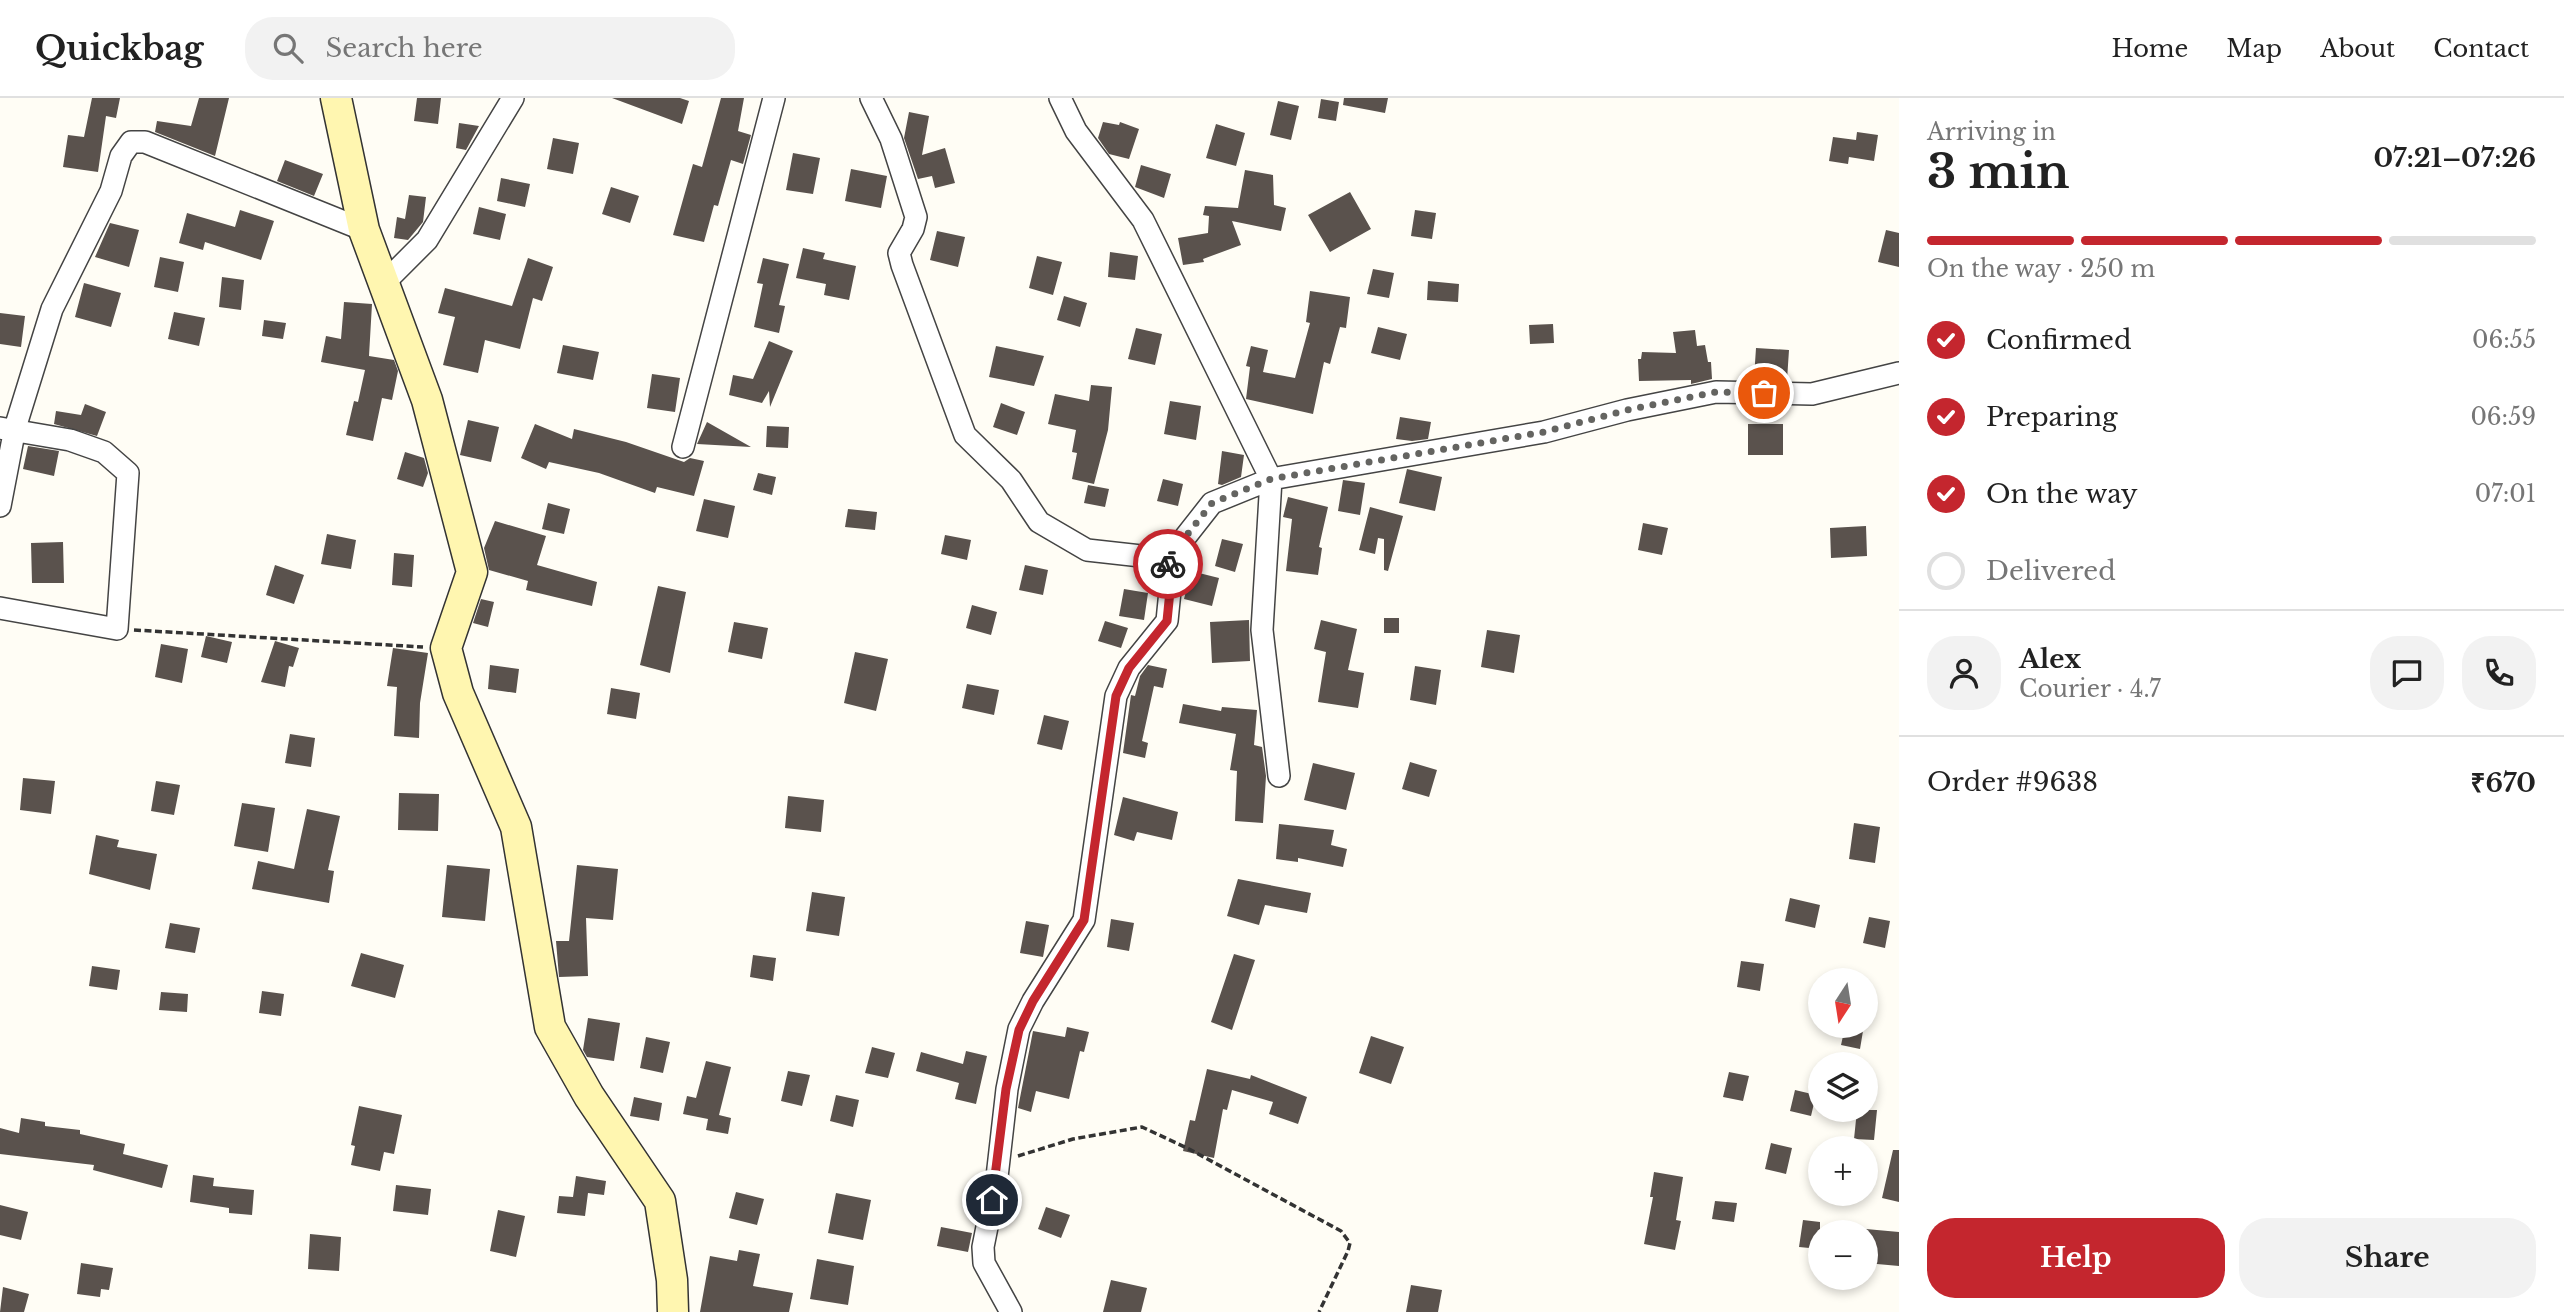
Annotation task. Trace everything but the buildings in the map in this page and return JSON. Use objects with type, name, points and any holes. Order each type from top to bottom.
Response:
[{"type":"main road","points":[[337,98],[364,230],[427,400],[472,572],[446,648],[458,693],[516,827],[550,1027],[589,1096],[660,1201],[673,1280],[673,1312]]},
{"type":"street","points":[[384,284],[427,240],[513,98]]},
{"type":"street","points":[[683,447],[774,98]]},
{"type":"street","points":[[871,98],[891,139],[916,217],[913,229],[899,253],[902,265],[965,435],[1011,480],[1039,522],[1087,550],[1168,559]]},
{"type":"street","points":[[1060,98],[1076,131],[1143,220],[1271,479],[1262,629],[1279,776]]},
{"type":"street","points":[[0,506],[7,428],[52,309],[111,191],[121,156],[131,142],[145,142],[364,230]]},
{"type":"street","points":[[1011,1312],[984,1263],[983,1247],[999,1162],[1006,1089],[1019,1030],[1033,1001],[1084,920],[1116,696],[1129,668],[1167,621],[1170,591],[1168,559],[1212,503],[1271,479],[1544,432],[1627,410],[1716,392],[1812,394],[1899,373]]},
{"type":"street","points":[[0,608],[117,629],[128,473],[104,452],[70,440],[7,428]]},
{"type":"path","points":[[117,629],[446,648]]},
{"type":"path","points":[[999,1162],[1073,1139],[1142,1127],[1341,1231],[1350,1242],[1348,1251],[1319,1312]]},
{"type":"way so far","points":[[1168,564],[1168,559],[1212,503],[1271,479],[1544,432],[1627,410],[1716,392],[1764,393]]},
{"type":"route","points":[[992,1200],[1006,1089],[1019,1030],[1033,1001],[1084,920],[1116,696],[1129,668],[1167,621],[1170,591],[1168,564]]}]
